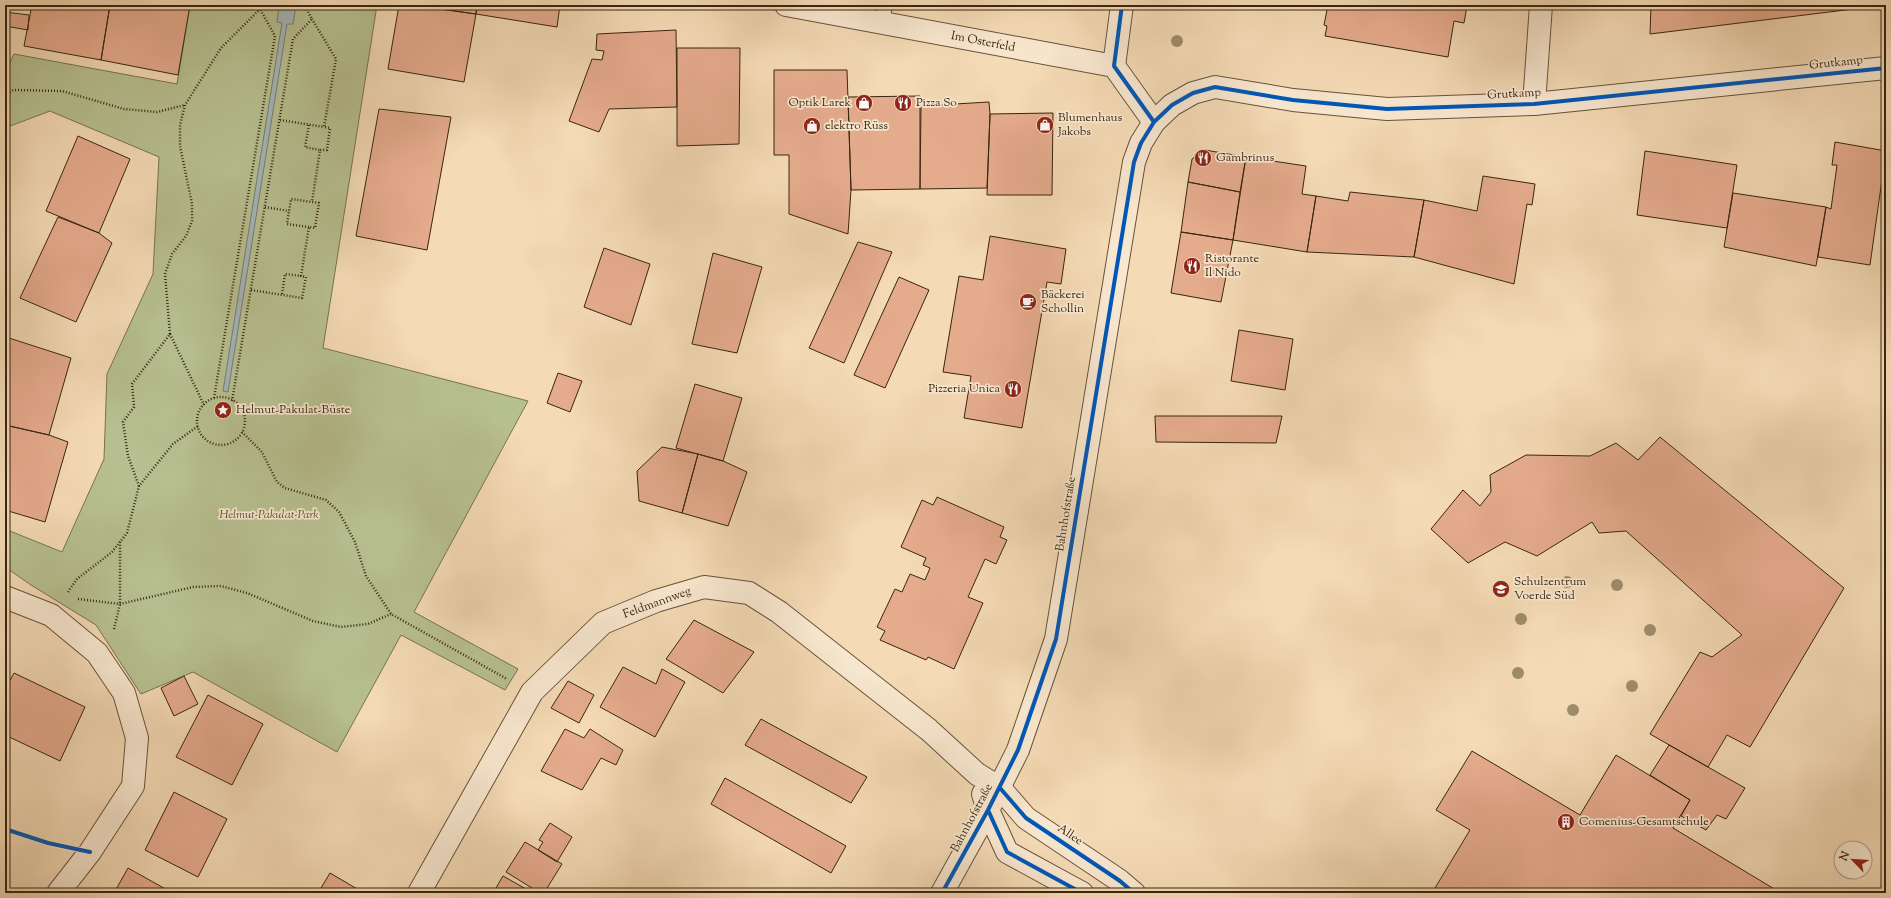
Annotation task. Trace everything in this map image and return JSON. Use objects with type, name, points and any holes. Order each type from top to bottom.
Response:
[{"type":"street","name":"Im Osterfeld","points":[[786,5],[884,14],[1114,66]]},
{"type":"street","points":[[1122,5],[1114,66],[1154,122]]},
{"type":"street","points":[[1534,104],[1541,5]]},
{"type":"street","name":"Grutkamp","points":[[1154,122],[1172,105],[1188,96],[1214,87],[1293,100],[1387,109],[1534,104],[1886,68]]},
{"type":"street","name":"Bahnhofstraße","points":[[942,893],[1000,788],[1018,750],[1056,638],[1134,162],[1141,143],[1154,122]]},
{"type":"street","name":"Feldmannweg","points":[[419,893],[532,692],[603,623],[656,600],[704,586],[749,593],[779,612],[929,730],[977,774],[1000,788]]},
{"type":"street","points":[[5,597],[50,615],[97,653],[124,692],[137,738],[133,786],[90,852],[58,893]]},
{"type":"street","points":[[977,774],[988,810],[1007,852],[1082,893]]},
{"type":"street","name":"Allee","points":[[1000,788],[1026,818],[1120,881],[1134,893]]},
{"type":"path","points":[[204,405],[170,334],[165,274],[172,254],[186,236],[192,221],[192,204],[180,146],[180,125],[184,105],[221,48],[264,5]]},
{"type":"path","points":[[304,5],[336,59],[324,128]]},
{"type":"path","points":[[214,398],[275,36],[260,9]]},
{"type":"path","points":[[232,401],[293,39],[312,19]]},
{"type":"path","points":[[5,96],[13,90],[62,92],[124,109],[157,112],[184,105]]},
{"type":"path","points":[[280,120],[330,128],[327,150],[305,147],[309,125]]},
{"type":"path","points":[[312,202],[320,150]]},
{"type":"path","points":[[291,199],[319,202],[315,228],[287,224],[289,211],[291,199]]},
{"type":"path","points":[[265,207],[289,211]]},
{"type":"path","points":[[301,276],[309,228]]},
{"type":"path","points":[[251,290],[302,298],[306,277],[285,274],[282,294]]},
{"type":"path","points":[[140,486],[128,456],[123,422],[134,407],[132,384],[170,334]]},
{"type":"path","points":[[222,397],[232,401],[241,409],[244,416],[242,432],[238,438],[231,443],[216,445],[208,442],[202,437],[198,426],[198,414],[204,405],[214,398],[222,397]]},
{"type":"path","points":[[50,615],[77,579],[112,552],[127,534],[140,486],[173,444],[198,426]]},
{"type":"path","points":[[242,432],[262,452],[278,482],[285,488],[326,500],[339,512],[355,542],[366,576],[391,614],[532,692]]},
{"type":"path","points":[[97,653],[112,640],[120,604],[120,541]]},
{"type":"path","points":[[64,597],[120,604],[193,587],[221,586],[247,593],[313,620],[341,627],[368,624],[391,614]]},
{"type":"path","points":[[5,829],[48,843],[90,852]]},
{"type":"green space","name":"Helmut-Pakulat-Park","points":[[190,5],[377,5],[323,348],[528,401],[414,612],[518,669],[505,690],[401,635],[337,752],[193,672],[141,694],[96,625],[31,585],[5,567],[5,529],[62,552],[104,459],[107,374],[153,274],[159,157],[50,111],[10,126],[5,120],[5,73],[14,54],[177,84]]},
{"type":"shaded area","points":[[279,5],[296,6],[293,24],[287,24],[228,392],[223,391],[282,23],[277,22]]},
{"type":"building","points":[[32,5],[110,5],[101,60],[24,46]]},
{"type":"building","points":[[110,5],[190,5],[178,75],[101,60]]},
{"type":"building","points":[[399,5],[412,5],[476,14],[464,82],[388,69]]},
{"type":"building","points":[[412,5],[477,5],[476,14]]},
{"type":"building","points":[[477,5],[560,5],[557,27],[476,14]]},
{"type":"building","points":[[1328,5],[1467,6],[1464,23],[1454,21],[1448,57],[1325,36],[1327,26],[1324,25]]},
{"type":"building","points":[[1651,5],[1886,5],[1650,34]]},
{"type":"building","points":[[5,12],[29,15],[28,30],[5,26]]},
{"type":"building","points":[[676,30],[677,107],[609,109],[599,132],[569,121],[592,59],[602,60],[604,51],[596,50],[597,34]]},
{"type":"building","points":[[677,48],[740,48],[739,144],[677,146]]},
{"type":"building","name":"elektro Rüss","points":[[774,70],[847,70],[851,190],[848,234],[789,214],[789,155],[774,155]]},
{"type":"building","points":[[920,96],[920,189],[851,190],[848,97]]},
{"type":"building","points":[[989,102],[990,114],[987,188],[920,189],[921,106]]},
{"type":"building","points":[[379,109],[451,117],[427,250],[356,236]]},
{"type":"building","points":[[1053,113],[1052,195],[987,195],[990,114]]},
{"type":"building","points":[[78,136],[130,159],[99,233],[46,211]]},
{"type":"building","points":[[1835,142],[1886,151],[1870,265],[1818,257],[1826,207],[1831,209],[1837,165],[1832,165]]},
{"type":"building","points":[[1205,150],[1246,157],[1240,192],[1188,182],[1192,159]]},
{"type":"building","points":[[1645,151],[1737,165],[1727,228],[1637,215]]},
{"type":"building","points":[[1246,157],[1306,166],[1302,194],[1316,196],[1307,252],[1233,240]]},
{"type":"building","points":[[1483,176],[1535,184],[1532,205],[1527,204],[1514,284],[1414,257],[1424,200],[1477,211]]},
{"type":"building","points":[[1188,182],[1240,192],[1233,240],[1181,232]]},
{"type":"building","points":[[1350,192],[1424,200],[1414,257],[1307,252],[1316,196],[1348,201]]},
{"type":"building","points":[[1733,193],[1826,207],[1816,266],[1724,247]]},
{"type":"building","points":[[58,217],[99,233],[112,243],[76,322],[20,298]]},
{"type":"building","points":[[1181,232],[1233,240],[1221,302],[1171,293]]},
{"type":"building","points":[[990,236],[1066,249],[1061,284],[1047,282],[1022,428],[964,418],[971,376],[943,372],[959,276],[983,280]]},
{"type":"building","points":[[858,242],[892,252],[844,363],[809,348]]},
{"type":"building","points":[[604,248],[650,264],[631,325],[584,307]]},
{"type":"building","points":[[713,253],[762,267],[737,353],[692,344]]},
{"type":"building","points":[[899,277],[929,290],[885,388],[854,375]]},
{"type":"building","points":[[1239,330],[1293,339],[1285,390],[1231,381]]},
{"type":"building","points":[[9,338],[71,358],[49,435],[5,425],[5,352]]},
{"type":"building","points":[[558,373],[582,381],[570,412],[547,403]]},
{"type":"building","points":[[695,384],[742,398],[723,461],[676,448]]},
{"type":"building","points":[[1155,416],[1282,416],[1276,443],[1156,442]]},
{"type":"building","points":[[5,425],[49,435],[68,442],[45,522],[5,510]]},
{"type":"building","points":[[1660,437],[1844,588],[1750,747],[1727,735],[1708,767],[1650,734],[1700,652],[1712,657],[1742,635],[1626,531],[1599,533],[1592,522],[1537,556],[1505,542],[1468,563],[1431,529],[1463,490],[1480,506],[1491,492],[1490,475],[1526,455],[1590,456],[1616,443],[1638,460]]},
{"type":"building","points":[[662,447],[698,454],[682,513],[639,501],[637,471]]},
{"type":"building","points":[[698,454],[723,461],[747,472],[728,526],[682,513]]},
{"type":"building","points":[[937,497],[1004,527],[1000,537],[1007,540],[996,564],[985,559],[968,597],[983,603],[954,669],[928,657],[926,660],[880,640],[885,631],[877,627],[895,589],[902,592],[910,574],[925,580],[930,568],[923,565],[926,558],[901,547],[922,500],[933,505]]},
{"type":"building","points":[[694,620],[754,652],[723,693],[666,659]]},
{"type":"building","points":[[623,667],[656,684],[662,669],[685,682],[655,737],[600,707]]},
{"type":"building","points":[[14,673],[85,707],[60,761],[5,735],[5,690]]},
{"type":"building","points":[[184,676],[198,704],[174,716],[161,688]]},
{"type":"building","points":[[568,681],[594,695],[579,723],[551,708]]},
{"type":"building","points":[[208,695],[263,724],[232,785],[176,757]]},
{"type":"building","points":[[761,719],[867,777],[851,803],[745,745]]},
{"type":"building","points":[[565,729],[584,738],[590,729],[623,750],[616,765],[601,758],[582,790],[541,771]]},
{"type":"building","points":[[1669,745],[1745,788],[1726,819],[1717,815],[1706,830],[1681,816],[1690,800],[1650,775]]},
{"type":"building","name":"Comenius-Gesamtschule","points":[[1472,751],[1580,815],[1616,755],[1690,800],[1673,828],[1781,893],[1432,893],[1470,830],[1436,810]]},
{"type":"building","points":[[725,778],[846,846],[831,873],[711,804]]},
{"type":"building","points":[[174,792],[227,819],[198,877],[145,850]]},
{"type":"building","points":[[550,823],[572,837],[557,862],[538,850],[543,842],[539,840]]},
{"type":"building","points":[[525,842],[562,864],[544,893],[540,893],[506,872]]},
{"type":"building","points":[[5,861],[7,861],[10,893],[5,893]]},
{"type":"building","points":[[128,868],[169,891],[168,893],[114,893]]},
{"type":"building","points":[[330,873],[364,893],[318,893]]},
{"type":"building","points":[[503,876],[526,889],[524,893],[493,893]]},
{"type":"cycle path","points":[[1122,5],[1114,66],[1154,122]]},
{"type":"cycle path","points":[[942,893],[988,810],[1018,750],[1056,639],[1134,162],[1141,143],[1154,122],[1172,105],[1193,93],[1215,87],[1293,100],[1387,109],[1534,104],[1886,68]]},
{"type":"cycle path","points":[[1000,788],[1026,818],[1120,881],[1134,893]]},
{"type":"cycle path","points":[[988,810],[1007,852],[1082,893]]},
{"type":"cycle path","points":[[5,829],[48,843],[90,852]]},
{"type":"place","name":"Optik Larek","points":[[864,103]]},
{"type":"place","name":"Pizza So","points":[[903,103]]},
{"type":"place","name":"Blumenhaus Jakobs","points":[[1045,125]]},
{"type":"place","name":"elektro Rüss","points":[[812,126]]},
{"type":"place","name":"Gambrinus","points":[[1203,158]]},
{"type":"place","name":"Ristorante Il Nido","points":[[1192,266]]},
{"type":"place","name":"Bäckerei Schollin","points":[[1028,302]]},
{"type":"place","name":"Pizzeria Unica","points":[[1013,389]]},
{"type":"place","name":"Helmut-Pakulat-Büste","points":[[223,410]]},
{"type":"place","name":"Schulzentrum Voerde Süd","points":[[1501,589]]},
{"type":"place","name":"Comenius-Gesamtschule","points":[[1566,822]]}]
